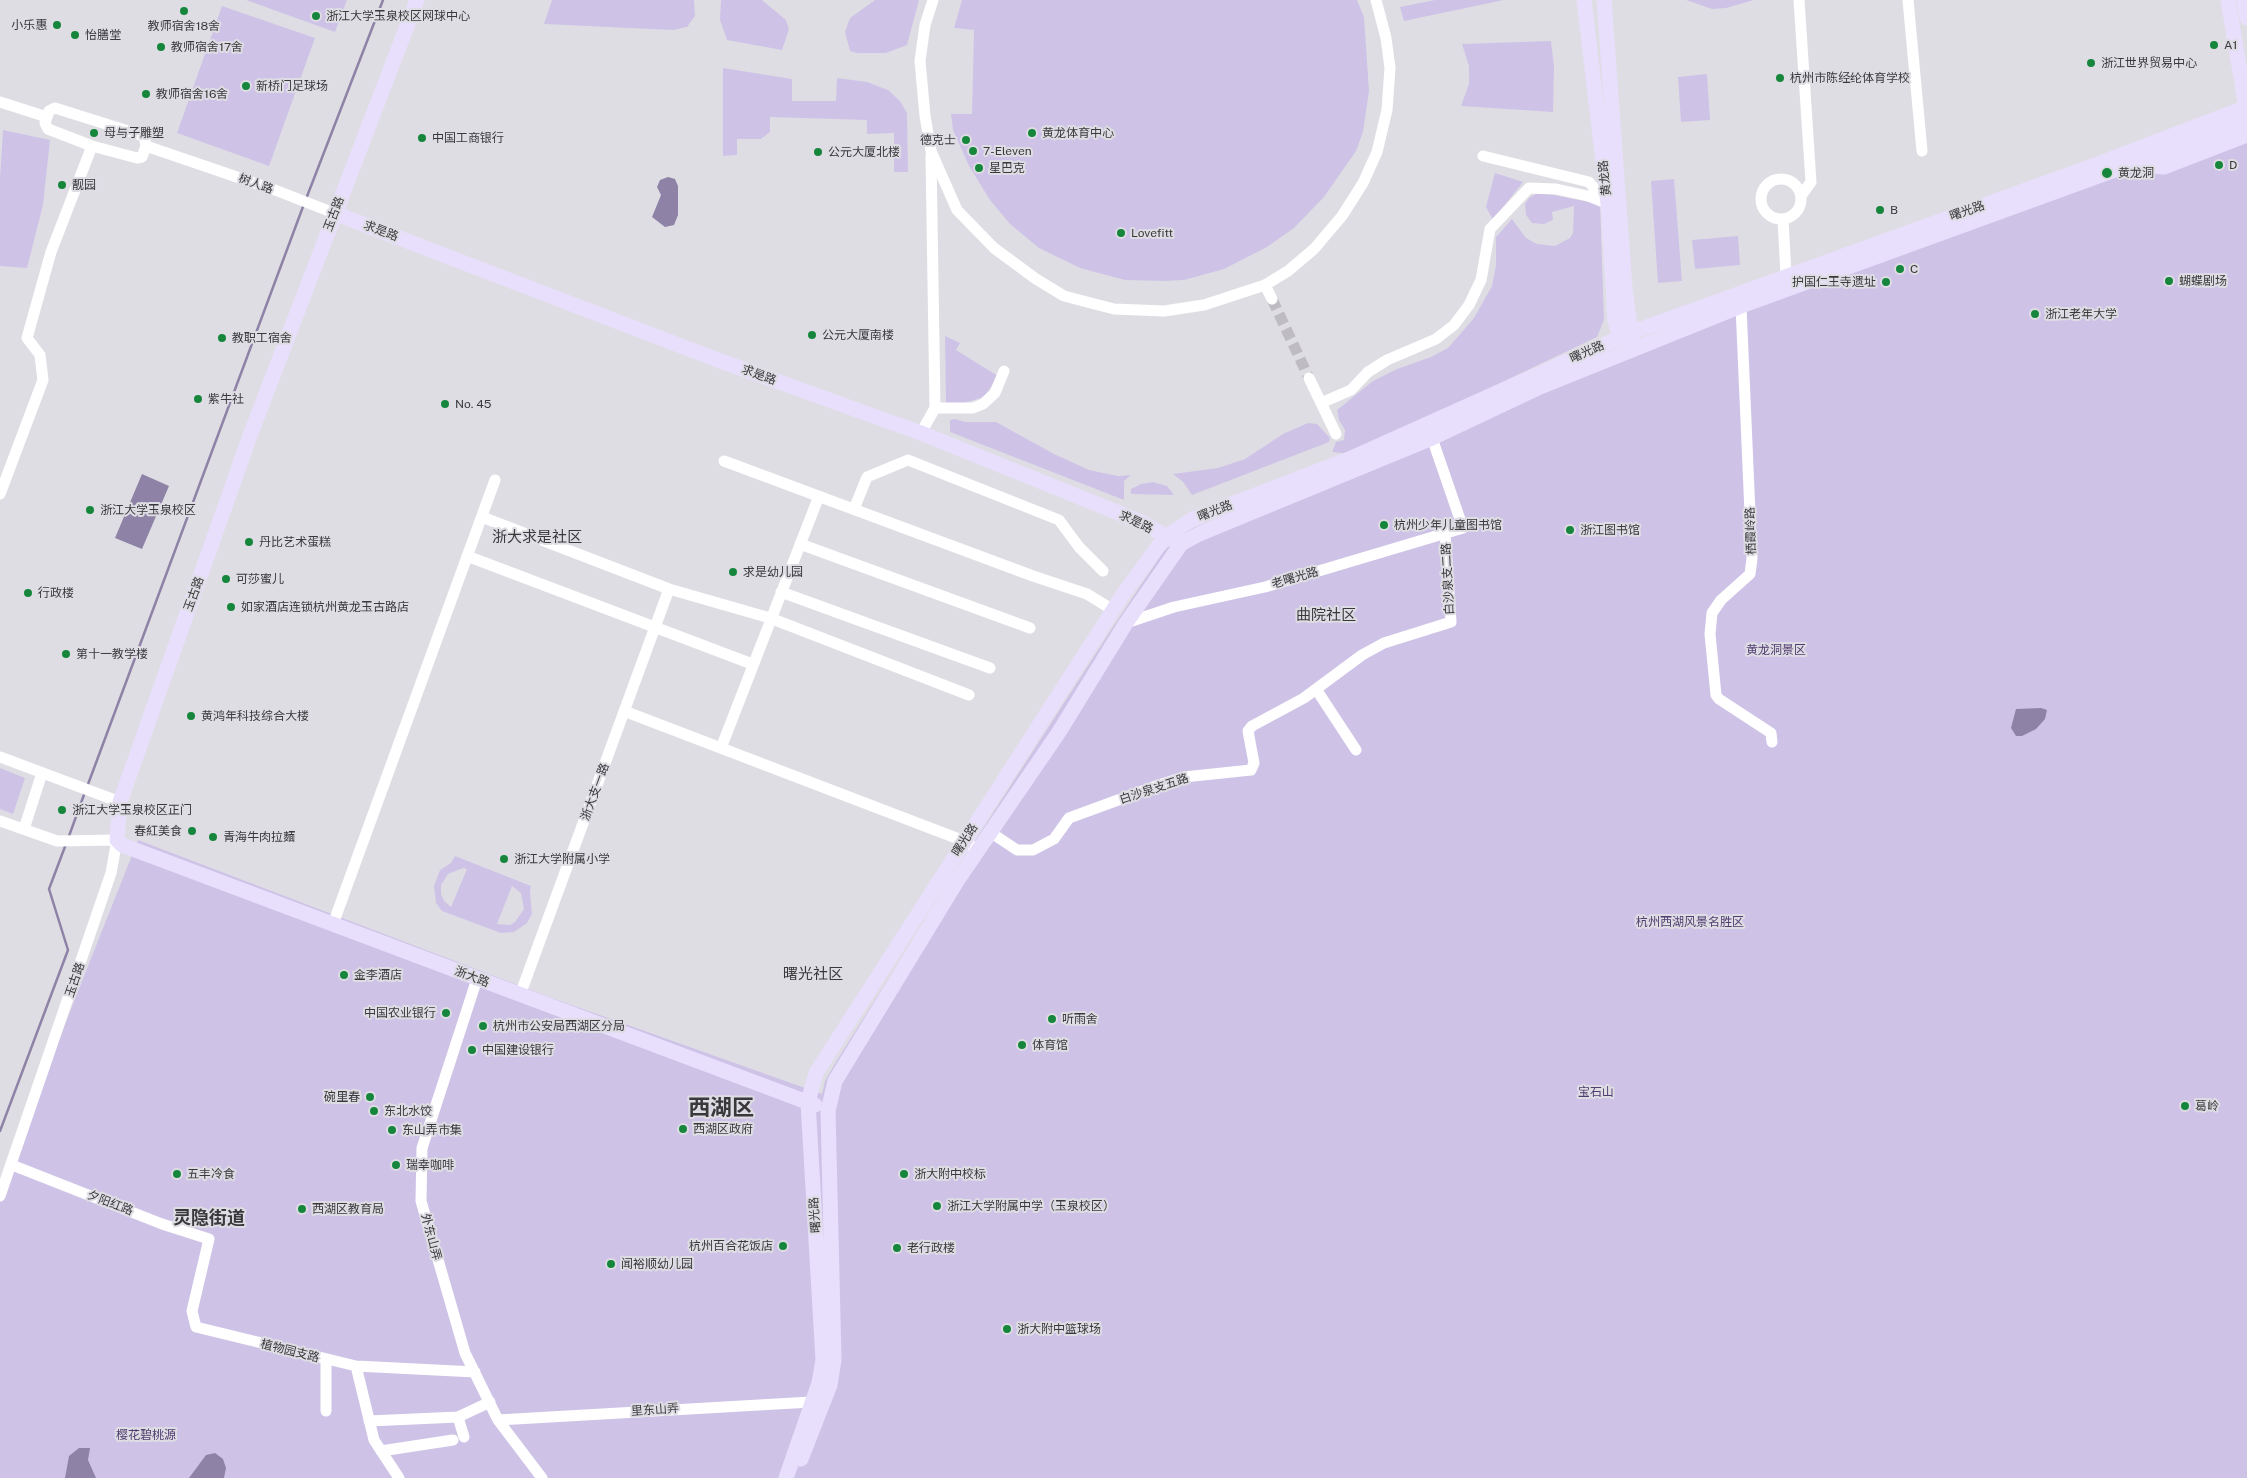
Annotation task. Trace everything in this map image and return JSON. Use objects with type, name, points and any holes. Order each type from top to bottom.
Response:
[{"type":"main road","name":"玉古路","points":[[116,840],[120,802],[328,211],[417,0]]},
{"type":"main road","name":"黄龙路","points":[[1584,0],[1608,204],[1615,321],[1625,335]]},
{"type":"main road","name":"黄龙路","points":[[1604,0],[1625,335]]},
{"type":"main road","points":[[2228,0],[2247,112]]},
{"type":"main road","points":[[2244,0],[2247,18]]},
{"type":"main road","name":"曙光路","points":[[795,1478],[830,1385],[834,1360],[828,1111],[835,1081],[978,850],[1059,732],[1126,623],[1181,544],[1199,534],[1432,438],[1540,387],[1741,306],[2133,165],[2247,112]]},
{"type":"main road","name":"曙光路","points":[[786,1478],[819,1383],[823,1360],[808,1102],[816,1073],[1113,610],[1165,537],[1193,519],[1349,459],[1625,335],[1786,275],[2247,112]]},
{"type":"main road","points":[[2133,165],[2164,167],[2247,135]]},
{"type":"main road","name":"求是路","points":[[328,211],[706,355],[921,433],[1141,522],[1165,537],[1181,544]]},
{"type":"main road","points":[[1625,335],[1633,350]]},
{"type":"main road","name":"浙大路","points":[[116,840],[122,845],[828,1111]]},
{"type":"street","points":[[921,433],[935,408],[930,151],[920,61],[925,25],[933,0]]},
{"type":"street","points":[[930,151],[957,210],[994,248],[1036,279],[1064,296],[1114,309],[1164,311],[1204,305],[1266,285],[1288,271],[1314,249],[1342,216],[1364,183],[1377,152],[1387,110],[1390,68],[1386,38],[1376,0]]},
{"type":"street","points":[[1799,0],[1811,182],[1802,196]]},
{"type":"street","points":[[1908,0],[1922,151]]},
{"type":"street","points":[[0,102],[47,117]]},
{"type":"street","points":[[55,108],[144,136],[145,148],[142,157],[137,158],[92,146],[48,130],[45,123],[47,117],[49,111],[55,108]]},
{"type":"street","points":[[0,494],[43,380],[40,355],[27,338],[51,252],[92,146]]},
{"type":"street","name":"树人路","points":[[145,148],[259,189],[284,195],[328,211]]},
{"type":"street","points":[[1483,156],[1589,182],[1608,204]]},
{"type":"street","points":[[1776,179],[1790,180],[1795,184],[1802,196],[1802,202],[1795,214],[1783,219],[1770,216],[1762,205],[1762,192],[1766,186],[1776,179]]},
{"type":"street","points":[[1321,403],[1350,390],[1368,372],[1387,360],[1436,339],[1454,325],[1470,304],[1481,280],[1490,229],[1529,188],[1556,189],[1588,196],[1608,204]]},
{"type":"street","points":[[1783,219],[1786,275]]},
{"type":"street","points":[[1266,285],[1272,299]]},
{"type":"street","name":"栖霞岭路","points":[[1741,306],[1752,559],[1750,574],[1721,600],[1712,613],[1710,634],[1716,695],[1719,699],[1770,733],[1772,742]]},
{"type":"street","points":[[935,408],[973,408],[989,400],[995,393],[1004,371]]},
{"type":"street","points":[[1309,378],[1336,434]]},
{"type":"street","name":"老曙光路","points":[[1126,623],[1174,607],[1265,587],[1463,528],[1432,438]]},
{"type":"street","points":[[854,509],[867,477],[908,460],[1059,520],[1079,547],[1103,571]]},
{"type":"street","points":[[724,461],[1086,594],[1113,610]]},
{"type":"street","points":[[333,924],[495,480]]},
{"type":"street","points":[[721,748],[752,664],[819,496]]},
{"type":"street","points":[[482,517],[670,589],[770,618],[969,695]]},
{"type":"street","name":"白沙泉支二路","points":[[1316,689],[1362,655],[1384,643],[1451,622],[1446,534]]},
{"type":"street","points":[[800,544],[1030,628]]},
{"type":"street","points":[[467,556],[752,664]]},
{"type":"street","name":"浙大支一路","points":[[520,995],[670,589]]},
{"type":"street","points":[[781,592],[990,668]]},
{"type":"street","points":[[1316,689],[1356,750]]},
{"type":"street","name":"白沙泉支五路","points":[[990,832],[1018,850],[1033,850],[1054,839],[1069,818],[1150,788],[1184,777],[1251,770],[1254,763],[1248,731],[1252,726],[1316,689]]},
{"type":"street","points":[[624,711],[964,841],[978,850]]},
{"type":"street","points":[[0,758],[81,786],[120,802]]},
{"type":"street","points":[[24,829],[42,773]]},
{"type":"street","points":[[0,821],[60,841],[116,840]]},
{"type":"street","name":"玉古路","points":[[0,1196],[7,1170],[111,873],[116,840]]},
{"type":"street","name":"外东山弄","points":[[477,979],[422,1148],[421,1201],[462,1344],[474,1372],[498,1420],[542,1478]]},
{"type":"street","name":"夕阳红路","points":[[7,1170],[209,1239]]},
{"type":"street","name":"植物园支路","points":[[209,1239],[192,1311],[196,1327],[356,1366],[474,1372]]},
{"type":"street","points":[[326,1360],[326,1411]]},
{"type":"street","points":[[356,1366],[374,1440],[399,1478]]},
{"type":"street","points":[[369,1421],[458,1417],[490,1402]]},
{"type":"street","name":"里东山弄","points":[[498,1420],[811,1402]]},
{"type":"street","points":[[381,1451],[459,1439],[458,1417]]},
{"type":"green space","name":"浙江大学玉泉校区网球中心","points":[[246,0],[347,0],[335,32]]},
{"type":"green space","points":[[552,0],[694,0],[695,16],[687,27],[673,30],[544,24]]},
{"type":"green space","points":[[721,0],[762,0],[786,20],[789,29],[782,50],[727,40],[720,20]]},
{"type":"green space","points":[[875,0],[919,0],[907,45],[886,53],[857,53],[850,51],[845,32],[850,18]]},
{"type":"green space","points":[[962,0],[1357,0],[1364,17],[1369,91],[1363,132],[1356,151],[1324,197],[1294,228],[1267,247],[1224,269],[1184,280],[1164,281],[1125,280],[1080,268],[1039,248],[1010,224],[990,200],[969,166],[953,130],[951,114],[972,114],[974,30],[954,28]]},
{"type":"green space","points":[[1435,0],[1504,0],[1404,21],[1400,7]]},
{"type":"green space","points":[[1686,0],[1754,0],[1726,8],[1712,9]]},
{"type":"green space","name":"新桥门足球场","points":[[222,6],[315,38],[269,166],[177,133]]},
{"type":"green space","points":[[1551,41],[1554,67],[1553,112],[1461,106],[1469,84],[1469,66],[1462,44]]},
{"type":"green space","points":[[723,68],[792,79],[792,101],[836,101],[837,78],[867,82],[888,90],[900,101],[907,113],[908,172],[894,172],[894,133],[867,134],[867,120],[770,117],[770,132],[761,139],[737,139],[737,155],[723,156]]},
{"type":"green space","points":[[1707,74],[1710,120],[1681,122],[1678,77]]},
{"type":"green space","name":"杭州西湖风景名胜区","points":[[2247,115],[2247,1478],[0,1478],[0,1188],[138,840],[549,997],[822,1094],[825,1081],[836,1062],[975,841],[1163,552],[1181,535],[1193,528]]},
{"type":"green space","points":[[3,130],[50,140],[43,205],[27,268],[0,266],[0,179]]},
{"type":"green space","points":[[1495,173],[1523,182],[1493,220],[1486,207]]},
{"type":"green space","points":[[1674,179],[1682,281],[1658,283],[1651,181]]},
{"type":"green space","points":[[1536,194],[1548,194],[1600,204],[1604,320],[1597,337],[1351,454],[1332,452],[1336,442],[1344,440],[1345,430],[1339,420],[1337,410],[1373,381],[1448,348],[1474,318],[1492,286],[1496,265],[1496,237],[1512,219],[1526,238],[1537,244],[1555,246],[1570,238],[1573,233],[1574,206],[1552,212],[1553,220],[1544,224],[1532,223],[1526,215],[1525,204],[1529,198]]},
{"type":"green space","points":[[1738,236],[1740,265],[1695,269],[1692,240]]},
{"type":"green space","points":[[945,336],[960,343],[956,350],[998,376],[984,397],[964,403],[946,403]]},
{"type":"green space","points":[[955,419],[965,422],[996,422],[1054,454],[1089,470],[1118,476],[1131,475],[1124,481],[1124,500],[950,432],[950,420]]},
{"type":"green space","points":[[1308,423],[1317,424],[1330,438],[1329,442],[1192,495],[1183,482],[1173,474],[1218,468],[1245,459],[1283,434]]},
{"type":"green space","points":[[1153,482],[1167,486],[1174,495],[1131,494],[1131,489],[1141,484]]},
{"type":"green space","points":[[0,768],[25,778],[13,814],[0,809]]},
{"type":"green space","points":[[455,856],[531,886],[532,914],[527,923],[514,932],[501,933],[442,911],[436,903],[434,886],[440,870],[451,863]],"holes":[[[463,868],[467,869],[451,907],[444,901],[441,894],[441,885],[448,874]],[[512,886],[521,893],[524,909],[515,922],[510,925],[497,924]]]},
{"type":"shaded area","points":[[668,177],[675,179],[678,186],[678,215],[674,225],[665,227],[652,217],[661,195],[657,187],[660,180]]},
{"type":"shaded area","points":[[142,474],[169,486],[142,549],[115,538]]},
{"type":"shaded area","points":[[2041,708],[2047,710],[2045,719],[2036,729],[2022,736],[2016,736],[2011,728],[2016,709]]},
{"type":"shaded area","points":[[79,1448],[90,1448],[88,1460],[96,1478],[65,1478],[69,1456]]},
{"type":"shaded area","points":[[215,1453],[223,1459],[226,1468],[224,1478],[189,1478],[206,1455]]},
{"type":"waterway","points":[[306,199],[383,0]]},
{"type":"waterway","points":[[87,787],[304,204]]},
{"type":"waterway","points":[[69,836],[85,792]]},
{"type":"waterway","points":[[0,1131],[68,950],[49,889],[66,844]]},
{"type":"tunnel","points":[[1272,299],[1309,378]]},
{"type":"place","name":"教师宿舍18舍","points":[[184,11]]},
{"type":"place","name":"浙江大学玉泉校区网球中心","points":[[316,16]]},
{"type":"place","name":"小乐惠","points":[[57,25]]},
{"type":"place","name":"怡膳堂","points":[[75,35]]},
{"type":"place","name":"A1","points":[[2214,45]]},
{"type":"place","name":"教师宿舍17舍","points":[[161,47]]},
{"type":"place","name":"浙江世界贸易中心","points":[[2091,63]]},
{"type":"place","name":"杭州市陈经纶体育学校","points":[[1780,78]]},
{"type":"place","name":"新桥门足球场","points":[[246,86]]},
{"type":"place","name":"教师宿舍16舍","points":[[146,94]]},
{"type":"place","name":"母与子雕塑","points":[[94,133]]},
{"type":"place","name":"黄龙体育中心","points":[[1032,133]]},
{"type":"place","name":"中国工商银行","points":[[422,138]]},
{"type":"place","name":"德克士","points":[[966,140]]},
{"type":"place","name":"7-Eleven","points":[[973,151]]},
{"type":"place","name":"公元大厦北楼","points":[[818,152]]},
{"type":"place","name":"D","points":[[2219,165]]},
{"type":"place","name":"星巴克","points":[[979,168]]},
{"type":"place","name":"黄龙洞","points":[[2107,173]]},
{"type":"place","name":"靓园","points":[[62,185]]},
{"type":"place","name":"B","points":[[1880,210]]},
{"type":"place","name":"Lovefitt","points":[[1121,233]]},
{"type":"place","name":"C","points":[[1900,269]]},
{"type":"place","name":"蝴蝶剧场","points":[[2169,281]]},
{"type":"place","name":"护国仁王寺遗址","points":[[1886,282]]},
{"type":"place","name":"浙江老年大学","points":[[2035,314]]},
{"type":"place","name":"公元大厦南楼","points":[[812,335]]},
{"type":"place","name":"教职工宿舍","points":[[222,338]]},
{"type":"place","name":"紫牛社","points":[[198,399]]},
{"type":"place","name":"No. 45","points":[[445,404]]},
{"type":"place","name":"浙江大学玉泉校区","points":[[90,510]]},
{"type":"place","name":"杭州少年儿童图书馆","points":[[1384,525]]},
{"type":"place","name":"浙江图书馆","points":[[1570,530]]},
{"type":"place","name":"丹比艺术蛋糕","points":[[249,542]]},
{"type":"place","name":"求是幼儿园","points":[[733,572]]},
{"type":"place","name":"可莎蜜儿","points":[[226,579]]},
{"type":"place","name":"行政楼","points":[[28,593]]},
{"type":"place","name":"如家酒店连锁杭州黄龙玉古路店","points":[[231,607]]},
{"type":"place","name":"第十一教学楼","points":[[66,654]]},
{"type":"place","name":"黄鸿年科技综合大楼","points":[[191,716]]},
{"type":"place","name":"浙江大学玉泉校区正门","points":[[62,810]]},
{"type":"place","name":"春紅美食","points":[[192,831]]},
{"type":"place","name":"青海牛肉拉麵","points":[[213,837]]},
{"type":"place","name":"浙江大学附属小学","points":[[504,859]]},
{"type":"place","name":"金李酒店","points":[[344,975]]},
{"type":"place","name":"中国农业银行","points":[[446,1013]]},
{"type":"place","name":"听雨舍","points":[[1052,1019]]},
{"type":"place","name":"杭州市公安局西湖区分局","points":[[483,1026]]},
{"type":"place","name":"体育馆","points":[[1022,1045]]},
{"type":"place","name":"中国建设银行","points":[[472,1050]]},
{"type":"place","name":"碗里春","points":[[370,1097]]},
{"type":"place","name":"葛岭","points":[[2185,1106]]},
{"type":"place","name":"东北水饺","points":[[374,1111]]},
{"type":"place","name":"西湖区政府","points":[[683,1129]]},
{"type":"place","name":"东山弄市集","points":[[392,1130]]},
{"type":"place","name":"瑞幸咖啡","points":[[396,1165]]},
{"type":"place","name":"五丰冷食","points":[[177,1174]]},
{"type":"place","name":"浙大附中校标","points":[[904,1174]]},
{"type":"place","name":"浙江大学附属中学（玉泉校区）","points":[[937,1206]]},
{"type":"place","name":"西湖区教育局","points":[[302,1209]]},
{"type":"place","name":"杭州百合花饭店","points":[[783,1246]]},
{"type":"place","name":"老行政楼","points":[[897,1248]]},
{"type":"place","name":"闻裕顺幼儿园","points":[[611,1264]]},
{"type":"place","name":"浙大附中篮球场","points":[[1007,1329]]},
{"type":"district","name":"浙大求是社区","points":[[537,537]]},
{"type":"district","name":"曲院社区","points":[[1326,615]]},
{"type":"district","name":"曙光社区","points":[[813,974]]},
{"type":"district","name":"西湖区","points":[[721,1108]]},
{"type":"district","name":"灵隐街道","points":[[209,1218]]},
{"type":"park label","name":"黄龙洞景区","points":[[1776,650]]},
{"type":"park label","name":"宝石山","points":[[1596,1092]]},
{"type":"park label","name":"樱花碧桃源","points":[[146,1435]]}]
